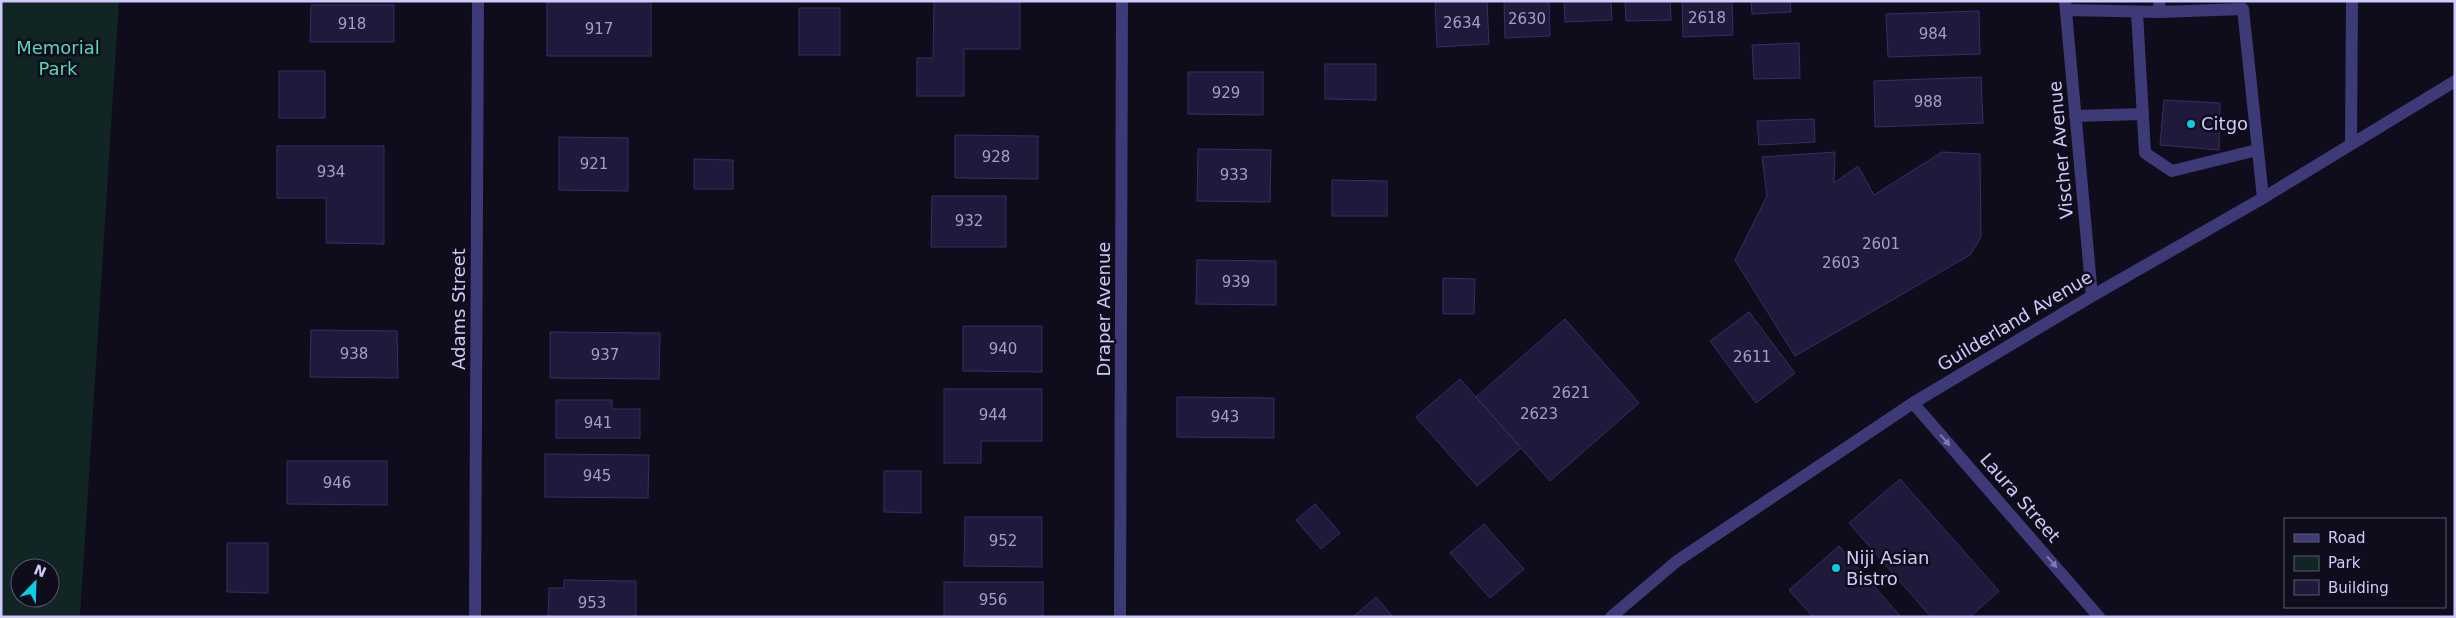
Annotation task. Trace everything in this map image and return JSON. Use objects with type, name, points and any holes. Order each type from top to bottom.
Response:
[{"type":"street","name":"Adams Street","points":[[475,617],[478,1]]},
{"type":"street","name":"Draper Avenue","points":[[1120,617],[1122,1]]},
{"type":"street","points":[[2352,1],[2352,142]]},
{"type":"street","points":[[2066,6],[2137,12],[2160,7],[2243,9],[2263,198]]},
{"type":"street","name":"Vischer Avenue","points":[[2066,6],[2092,296]]},
{"type":"street","points":[[2137,12],[2145,153],[2172,170],[2257,150]]},
{"type":"street","name":"Guilderland Avenue","points":[[1610,617],[1677,561],[1913,403],[2092,296],[2263,198],[2352,142],[2455,81]]},
{"type":"street","points":[[2075,116],[2143,114]]},
{"type":"street","name":"Laura Street","points":[[1913,403],[2099,617]]},
{"type":"green space","name":"Memorial Park","points":[[1,1],[119,1],[80,617],[1,617]]},
{"type":"building","points":[[934,1],[1020,2],[1020,49],[964,49],[964,96],[917,96],[917,58],[933,58]]},
{"type":"building","points":[[1435,1],[1487,1],[1489,44],[1437,47]]},
{"type":"building","points":[[1504,1],[1549,1],[1550,36],[1505,38]]},
{"type":"building","points":[[1564,1],[1611,1],[1612,20],[1565,22]]},
{"type":"building","points":[[1625,1],[1670,1],[1671,20],[1626,21]]},
{"type":"building","points":[[1682,1],[1732,1],[1733,35],[1683,37]]},
{"type":"building","points":[[1751,1],[1790,1],[1791,12],[1752,14]]},
{"type":"building","points":[[547,2],[651,2],[651,56],[547,56]]},
{"type":"building","points":[[311,5],[394,5],[394,42],[310,42]]},
{"type":"building","points":[[799,8],[840,8],[840,55],[799,55]]},
{"type":"building","points":[[1979,11],[1980,54],[1888,57],[1886,14]]},
{"type":"building","points":[[1799,43],[1800,78],[1754,79],[1752,45]]},
{"type":"building","points":[[1325,64],[1376,64],[1376,100],[1325,99]]},
{"type":"building","points":[[279,71],[325,71],[325,118],[279,118]]},
{"type":"building","points":[[1188,72],[1263,72],[1263,115],[1188,114]]},
{"type":"building","points":[[1981,77],[1983,123],[1875,127],[1874,81]]},
{"type":"building","name":"Citgo","points":[[2164,100],[2220,103],[2219,150],[2160,145]]},
{"type":"building","points":[[1814,119],[1815,142],[1759,145],[1757,121]]},
{"type":"building","points":[[955,135],[1038,136],[1038,179],[955,178]]},
{"type":"building","points":[[559,137],[628,138],[628,191],[559,190]]},
{"type":"building","points":[[277,146],[384,146],[384,244],[326,243],[326,198],[277,198]]},
{"type":"building","points":[[1198,149],[1271,150],[1270,202],[1197,201]]},
{"type":"building","points":[[1835,152],[1834,183],[1858,166],[1874,195],[1942,152],[1980,154],[1981,237],[1970,255],[1795,356],[1735,260],[1767,196],[1762,157]]},
{"type":"building","points":[[694,159],[733,160],[733,189],[694,189]]},
{"type":"building","points":[[1332,180],[1387,181],[1387,216],[1332,216]]},
{"type":"building","points":[[932,196],[1006,196],[1006,247],[931,247]]},
{"type":"building","points":[[1197,260],[1276,261],[1276,305],[1196,304]]},
{"type":"building","points":[[1443,278],[1475,279],[1474,314],[1443,314]]},
{"type":"building","points":[[1749,312],[1795,373],[1756,403],[1710,341]]},
{"type":"building","points":[[1565,319],[1639,403],[1550,481],[1476,397]]},
{"type":"building","points":[[963,326],[1042,326],[1042,372],[963,371]]},
{"type":"building","points":[[311,330],[397,331],[398,378],[310,377]]},
{"type":"building","points":[[550,332],[660,333],[659,379],[550,378]]},
{"type":"building","points":[[1460,379],[1521,448],[1477,486],[1416,417]]},
{"type":"building","points":[[944,389],[1042,389],[1042,441],[981,441],[981,463],[944,463]]},
{"type":"building","points":[[1177,397],[1274,398],[1274,438],[1177,437]]},
{"type":"building","points":[[556,400],[612,400],[612,409],[640,409],[640,438],[556,438]]},
{"type":"building","points":[[545,454],[649,455],[648,498],[545,497]]},
{"type":"building","points":[[287,461],[387,461],[387,505],[287,504]]},
{"type":"building","points":[[884,471],[921,471],[921,513],[884,512]]},
{"type":"building","points":[[1900,479],[1999,591],[1970,617],[1931,617],[1849,523]]},
{"type":"building","points":[[1315,504],[1340,533],[1321,549],[1296,520]]},
{"type":"building","points":[[965,517],[1042,517],[1042,567],[964,566]]},
{"type":"building","points":[[1484,524],[1524,569],[1490,598],[1450,553]]},
{"type":"building","points":[[227,543],[268,543],[268,593],[227,592]]},
{"type":"building","name":"Niji Asian Bistro","points":[[1839,546],[1901,617],[1813,617],[1789,590]]},
{"type":"building","points":[[564,580],[636,581],[636,617],[548,617],[549,588],[564,588]]},
{"type":"building","points":[[944,582],[1043,582],[1043,617],[944,617]]},
{"type":"building","points":[[1376,597],[1393,617],[1353,617]]},
{"type":"place","name":"Citgo","points":[[2191,124]]},
{"type":"place","name":"Niji Asian Bistro","points":[[1836,568]]}]
